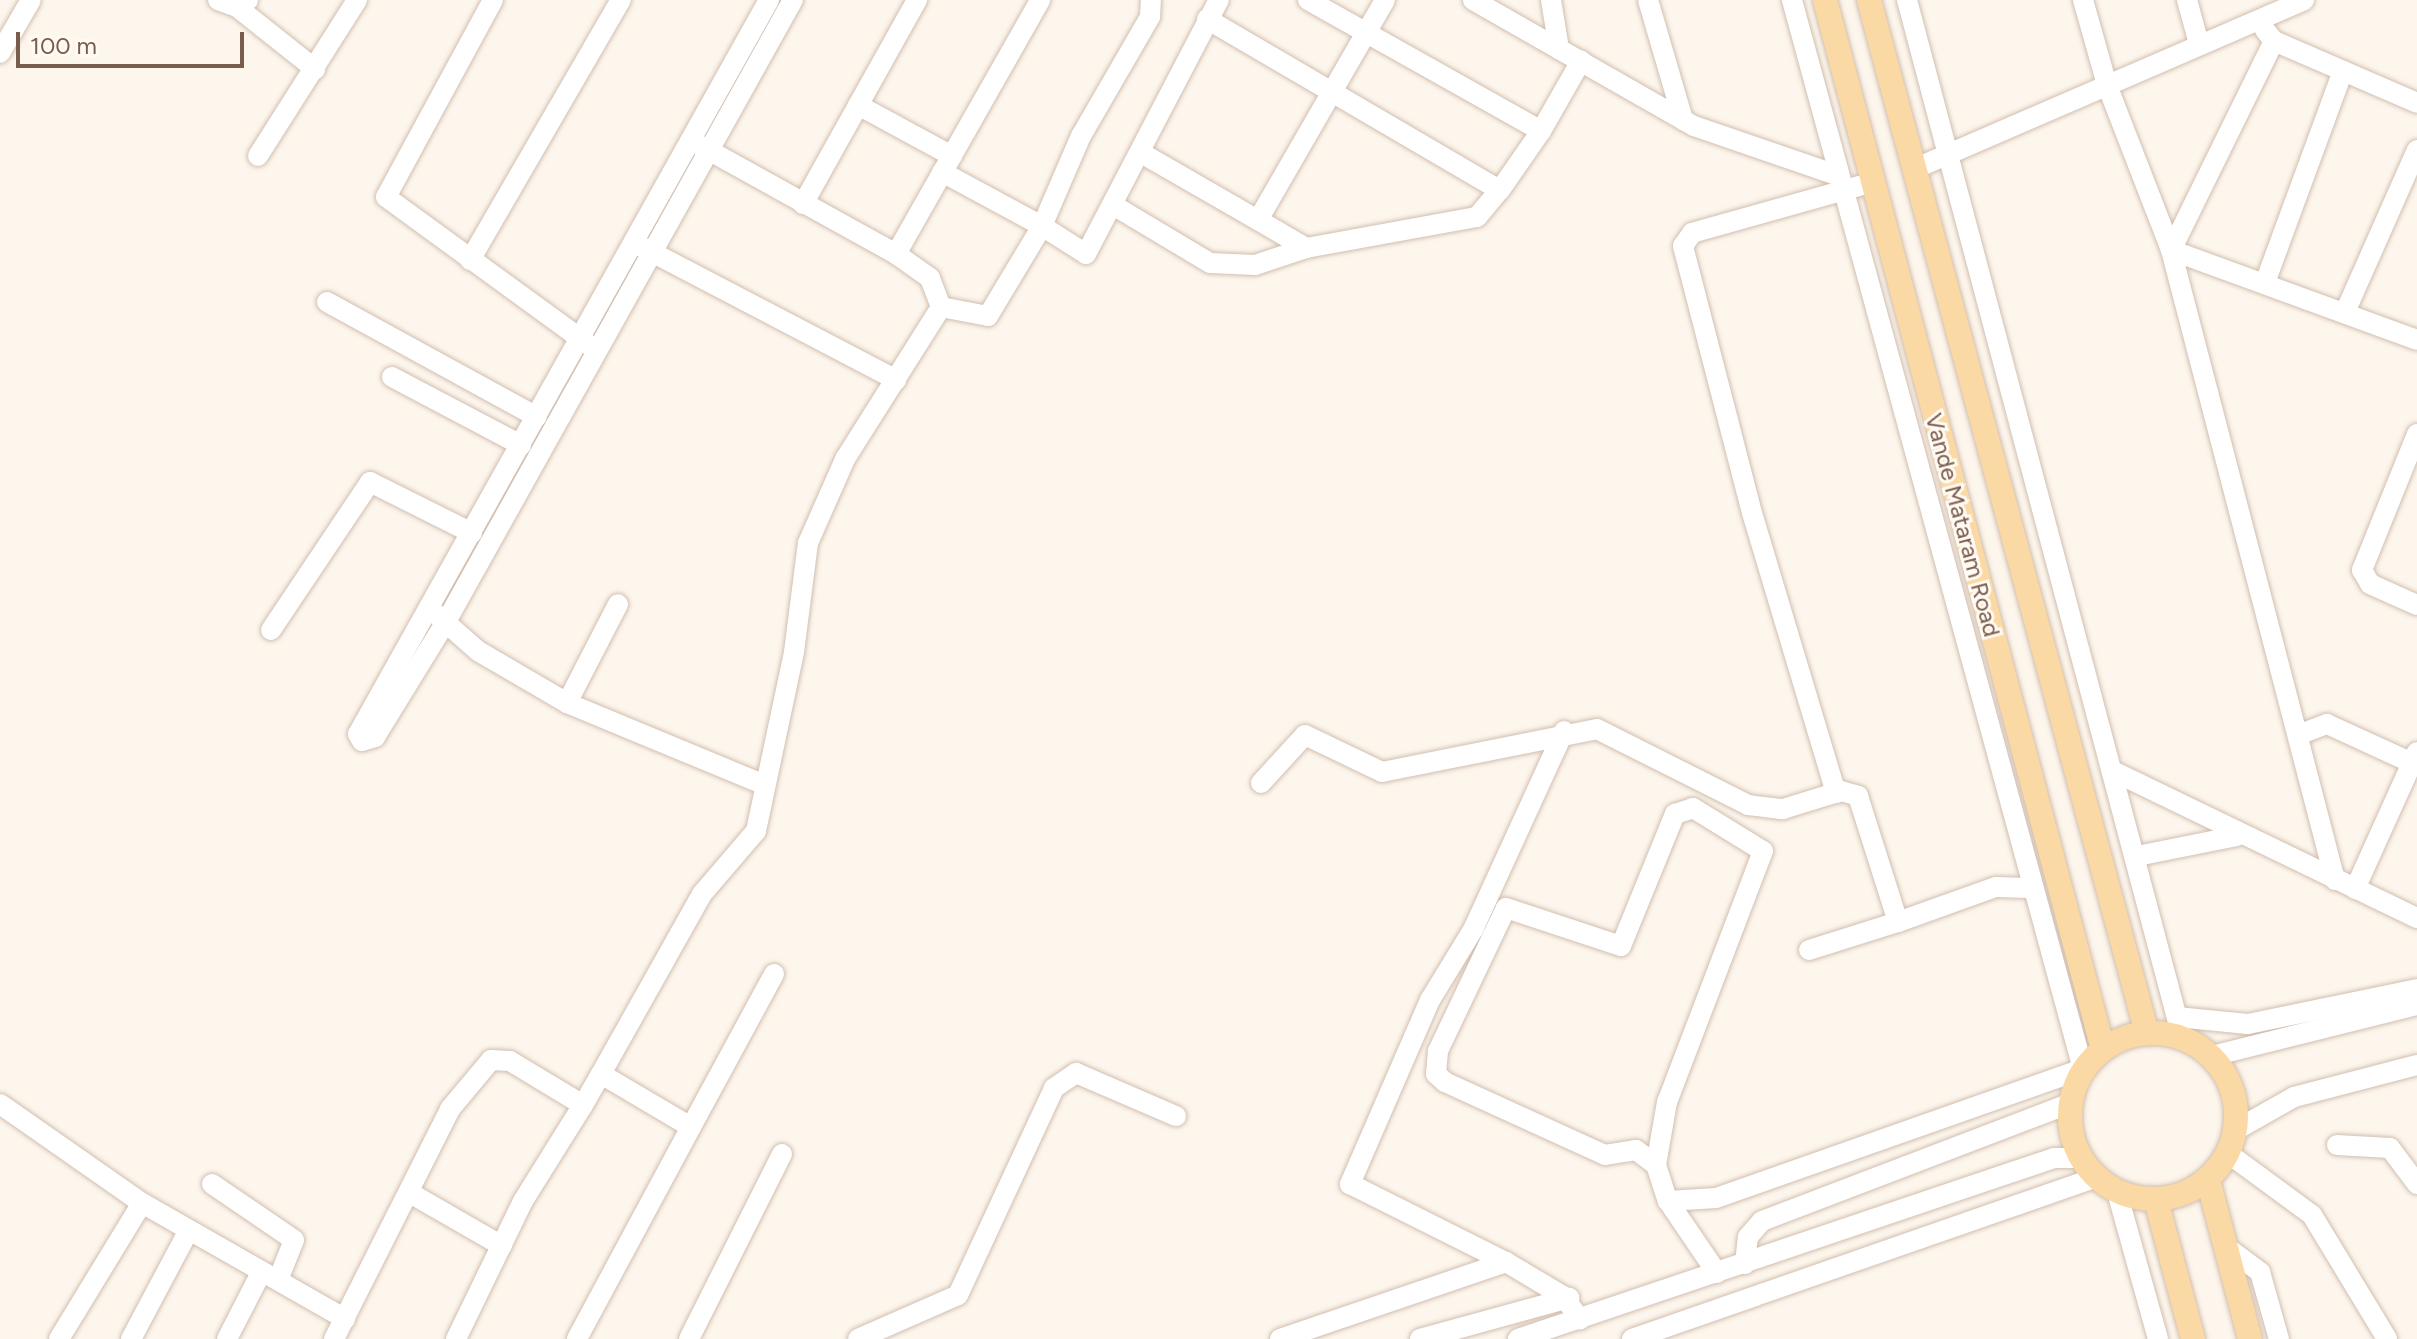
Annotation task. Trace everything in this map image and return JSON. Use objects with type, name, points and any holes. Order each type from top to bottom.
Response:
[{"type":"main road","name":"Vande Mataram Road","points":[[1825,0],[2103,1049]]},
{"type":"main road","name":"Vande Mataram Road","points":[[1869,0],[2147,1033]]},
{"type":"main road","points":[[2179,1027],[2212,1056],[2231,1085],[2232,1142],[2208,1180],[2156,1200],[2108,1184],[2082,1158],[2071,1103],[2083,1069],[2103,1049],[2147,1033],[2179,1027]]},
{"type":"main road","points":[[2208,1180],[2250,1339]]},
{"type":"main road","points":[[2156,1200],[2193,1339]]},
{"type":"street","points":[[0,53],[31,0]]},
{"type":"street","points":[[258,156],[357,0]]},
{"type":"street","points":[[493,0],[386,197],[580,340],[599,350]]},
{"type":"street","points":[[470,260],[621,0]]},
{"type":"street","points":[[769,0],[631,242],[472,533],[438,615],[375,737],[362,741],[358,734],[438,615],[599,350],[793,0]]},
{"type":"street","points":[[803,204],[917,0]]},
{"type":"street","points":[[896,254],[1040,0]]},
{"type":"street","points":[[941,307],[988,316],[1042,226],[1081,136],[1150,17],[1151,0]]},
{"type":"street","points":[[858,105],[1086,254],[1143,154],[1219,0]]},
{"type":"street","points":[[1308,0],[1541,131]]},
{"type":"street","points":[[1258,220],[1385,0]]},
{"type":"street","points":[[1473,0],[1683,120],[1842,183]]},
{"type":"street","points":[[1551,0],[1559,49]]},
{"type":"street","points":[[1648,0],[1683,120]]},
{"type":"street","points":[[1668,1201],[1716,1198],[2083,1069],[2028,888],[1792,0]]},
{"type":"street","points":[[1907,0],[1947,159],[2117,773],[2179,1027],[2248,1024],[2417,989]]},
{"type":"street","points":[[2083,0],[2107,85],[2171,250],[2335,880]]},
{"type":"street","points":[[2187,0],[2199,44]]},
{"type":"street","points":[[1914,169],[1947,159],[2199,44],[2304,0]]},
{"type":"street","points":[[234,2],[315,69]]},
{"type":"street","points":[[1207,19],[1500,190]]},
{"type":"street","points":[[2258,21],[2274,41],[2417,103]]},
{"type":"street","points":[[2171,250],[2274,41]]},
{"type":"street","points":[[1113,205],[1210,263],[1255,265],[1306,248],[1477,217],[1541,131],[1581,61]]},
{"type":"street","points":[[2266,280],[2343,71]]},
{"type":"street","points":[[692,139],[709,152],[896,254],[930,278],[941,307]]},
{"type":"street","points":[[2346,310],[2417,150]]},
{"type":"street","points":[[1143,154],[1306,248]]},
{"type":"street","points":[[1836,793],[1683,246],[1692,233],[1842,183],[1874,182]]},
{"type":"street","points":[[631,242],[896,380]]},
{"type":"street","points":[[2171,250],[2266,280],[2417,340]]},
{"type":"street","points":[[327,302],[537,417]]},
{"type":"street","points":[[456,1339],[502,1246],[702,894],[756,831],[763,784],[794,652],[808,543],[845,459],[941,307]]},
{"type":"street","points":[[392,377],[521,445]]},
{"type":"street","points":[[2417,434],[2362,570],[2370,584],[2417,605]]},
{"type":"street","points":[[271,630],[370,482],[472,533]]},
{"type":"street","points":[[567,703],[618,604]]},
{"type":"street","points":[[438,615],[478,651],[567,703],[763,784]]},
{"type":"street","points":[[2298,735],[2327,724],[2414,758],[2355,889]]},
{"type":"street","points":[[1261,783],[1305,735],[1382,772],[1564,731],[1597,729],[1748,805],[1783,809],[1836,793],[1858,796],[1898,922]]},
{"type":"street","points":[[1564,731],[1474,928],[1430,1000],[1350,1184],[1506,1262],[1563,1296],[1602,1311]]},
{"type":"street","points":[[2117,773],[2237,836],[2417,918]]},
{"type":"street","points":[[1656,1165],[1636,1150],[1605,1155],[1445,1082],[1436,1074],[1438,1051],[1506,908],[1621,946],[1675,814],[1693,808],[1763,851],[1667,1102],[1656,1165],[1668,1201],[1717,1273]]},
{"type":"street","points":[[2137,856],[2237,836]]},
{"type":"street","points":[[1809,950],[1996,887],[2028,888]]},
{"type":"street","points":[[577,1339],[774,974]]},
{"type":"street","points":[[2212,1056],[2417,1005]]},
{"type":"street","points":[[334,1339],[450,1109],[491,1060],[510,1061],[583,1105]]},
{"type":"street","points":[[2387,1339],[2312,1215],[2232,1142],[2294,1097],[2417,1065]]},
{"type":"street","points":[[858,1339],[958,1295],[1054,1088],[1076,1073],[1176,1116]]},
{"type":"street","points":[[601,1074],[691,1127]]},
{"type":"street","points":[[1745,1264],[1748,1237],[1762,1221],[2071,1103]]},
{"type":"street","points":[[0,1104],[142,1203],[345,1319]]},
{"type":"street","points":[[2337,1145],[2390,1148],[2417,1184]]},
{"type":"street","points":[[689,1339],[782,1154]]},
{"type":"street","points":[[1518,1339],[2054,1158],[2082,1158]]},
{"type":"street","points":[[212,1184],[294,1240],[227,1339]]},
{"type":"street","points":[[1632,1339],[2108,1184],[2158,1339]]},
{"type":"street","points":[[410,1193],[502,1246]]},
{"type":"street","points":[[59,1339],[142,1203]]},
{"type":"street","points":[[131,1339],[189,1230]]},
{"type":"street","points":[[2225,1246],[2260,1272],[2279,1339]]},
{"type":"street","points":[[1280,1339],[1506,1262]]},
{"type":"street","points":[[1563,1296],[1580,1319]]},
{"type":"street","points":[[1420,1339],[1563,1296]]}]
